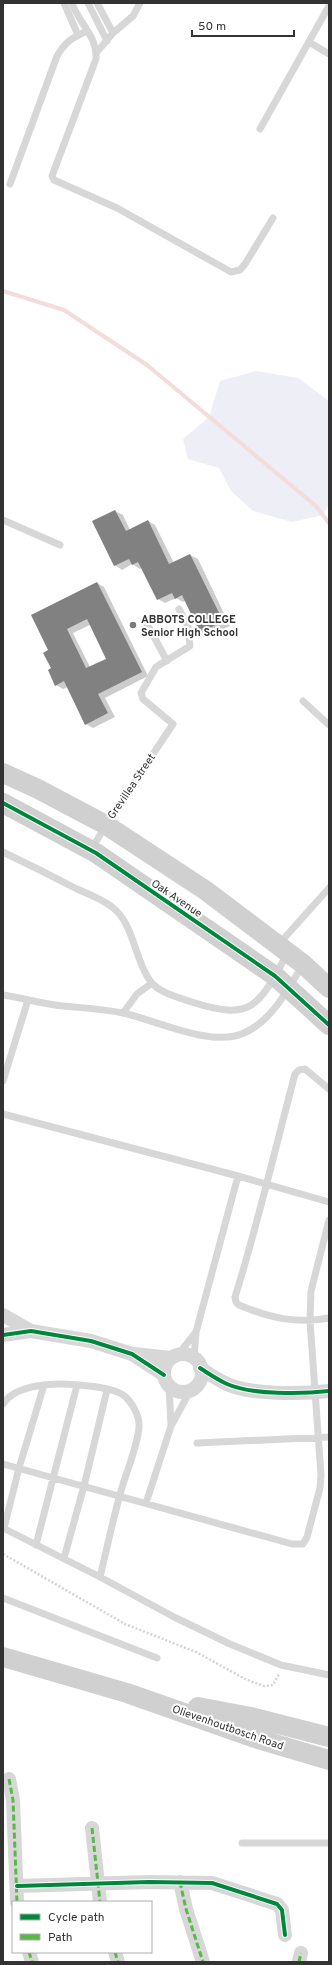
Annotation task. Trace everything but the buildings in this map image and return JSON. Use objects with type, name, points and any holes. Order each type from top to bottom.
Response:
[{"type":"street","name":"Oak Avenue","points":[[3,773],[106,824],[205,890],[290,954],[329,988]]},
{"type":"street","name":"Oak Avenue","points":[[3,803],[91,850],[282,982],[329,1025]]},
{"type":"street","points":[[3,1316],[32,1331]]},
{"type":"street","points":[[3,1335],[32,1331],[91,1341],[132,1354],[174,1357],[188,1356],[228,1385]]},
{"type":"street","points":[[132,1354],[180,1392],[228,1385],[266,1391],[329,1391]]},
{"type":"street","points":[[166,1380],[167,1363],[174,1357]]},
{"type":"street","points":[[191,1390],[200,1380],[197,1363]]},
{"type":"street","name":"Olievenhoutbosch Road","points":[[3,1657],[127,1693],[256,1738],[329,1760]]},
{"type":"street","name":"Olievenhoutbosch Road","points":[[127,1693],[251,1717],[329,1737]]},
{"type":"street","points":[[9,1779],[13,1800],[17,1901]]},
{"type":"street","points":[[92,1828],[100,1901]]},
{"type":"street","points":[[17,1886],[180,1882],[220,1884],[277,1904],[283,1914],[285,1935]]},
{"type":"street","points":[[180,1882],[186,1909],[203,1962]]},
{"type":"lane","points":[[64,3],[78,35]]},
{"type":"lane","points":[[72,3],[97,52]]},
{"type":"lane","points":[[88,3],[107,41]]},
{"type":"lane","points":[[96,3],[113,33]]},
{"type":"lane","points":[[140,3],[133,16],[113,33],[97,52],[93,70],[52,176],[54,180],[117,208],[231,272],[240,270],[245,264],[273,218]]},
{"type":"lane","points":[[260,130],[329,6]]},
{"type":"lane","points":[[10,184],[57,56],[64,44],[87,31]]},
{"type":"lane","points":[[309,42],[329,54]]},
{"type":"lane","points":[[3,520],[60,545]]},
{"type":"lane","points":[[146,622],[167,661],[190,646],[188,626],[179,609]]},
{"type":"lane","name":"Grevillea Street","points":[[91,850],[106,824],[173,724],[143,699],[141,693],[156,667],[167,661]]},
{"type":"lane","points":[[303,701],[329,725]]},
{"type":"lane","points":[[3,852],[113,907],[128,930],[152,983],[161,991],[228,1011],[246,1008],[282,982],[290,954]]},
{"type":"lane","points":[[3,995],[28,1000],[123,1013],[157,1024],[194,1033],[218,1037],[236,1036],[259,1024],[275,1007],[290,954],[329,888]]},
{"type":"lane","points":[[123,1013],[137,994],[152,983]]},
{"type":"lane","points":[[3,1081],[28,1000]]},
{"type":"lane","points":[[329,1089],[305,1069],[299,1070],[295,1074],[254,1235],[235,1297],[236,1302],[243,1307],[285,1319],[310,1322],[329,1318]]},
{"type":"lane","points":[[3,1114],[238,1176],[329,1202]]},
{"type":"lane","points":[[197,1363],[196,1332],[238,1176]]},
{"type":"lane","points":[[3,1464],[292,1544],[303,1544],[307,1537],[320,1488],[310,1322],[312,1285],[329,1220]]},
{"type":"lane","points":[[174,1357],[196,1332]]},
{"type":"lane","points":[[166,1380],[171,1426]]},
{"type":"lane","points":[[44,1385],[19,1468],[4,1528],[64,1558],[174,1617],[281,1665],[329,1675]]},
{"type":"lane","points":[[3,1404],[10,1396],[44,1385],[77,1385],[116,1391],[126,1398],[136,1412],[139,1427],[100,1577]]},
{"type":"lane","points":[[36,1545],[77,1385]]},
{"type":"lane","points":[[64,1558],[84,1486],[107,1390]]},
{"type":"lane","points":[[146,1503],[171,1426],[191,1390]]},
{"type":"lane","points":[[197,1443],[329,1437]]},
{"type":"lane","points":[[3,1598],[157,1658]]},
{"type":"lane","points":[[242,1843],[329,1843]]},
{"type":"path","points":[[3,1554],[125,1624],[196,1652],[257,1684],[273,1685],[277,1679],[281,1665]]},
{"type":"shaded area","points":[[256,371],[298,378],[329,401],[329,504],[323,515],[292,522],[253,511],[231,491],[219,468],[188,459],[183,439],[209,417],[220,381]]},
{"type":"waterway","points":[[3,291],[64,310],[147,365],[316,506],[329,523]]},
{"type":"marked path","points":[[9,1779],[13,1800],[17,1901]]},
{"type":"marked path","points":[[92,1828],[100,1901]]},
{"type":"marked path","points":[[180,1882],[186,1909],[203,1962]]},
{"type":"marked path","points":[[29,1953],[32,1962]]},
{"type":"marked path","points":[[115,1953],[118,1962]]},
{"type":"marked path","points":[[299,1962],[301,1953]]},
{"type":"cycle path","points":[[3,803],[96,853],[275,976],[329,1025]]},
{"type":"cycle path","points":[[3,1335],[31,1331],[91,1341],[132,1354],[164,1375]]},
{"type":"cycle path","points":[[200,1368],[217,1379],[237,1388],[277,1393],[329,1391]]},
{"type":"cycle path","points":[[17,1886],[149,1882],[212,1883],[277,1904],[282,1910],[285,1935]]},
{"type":"place","name":"ABBOTS COLLEGE Senior High School","points":[[133,625]]}]
